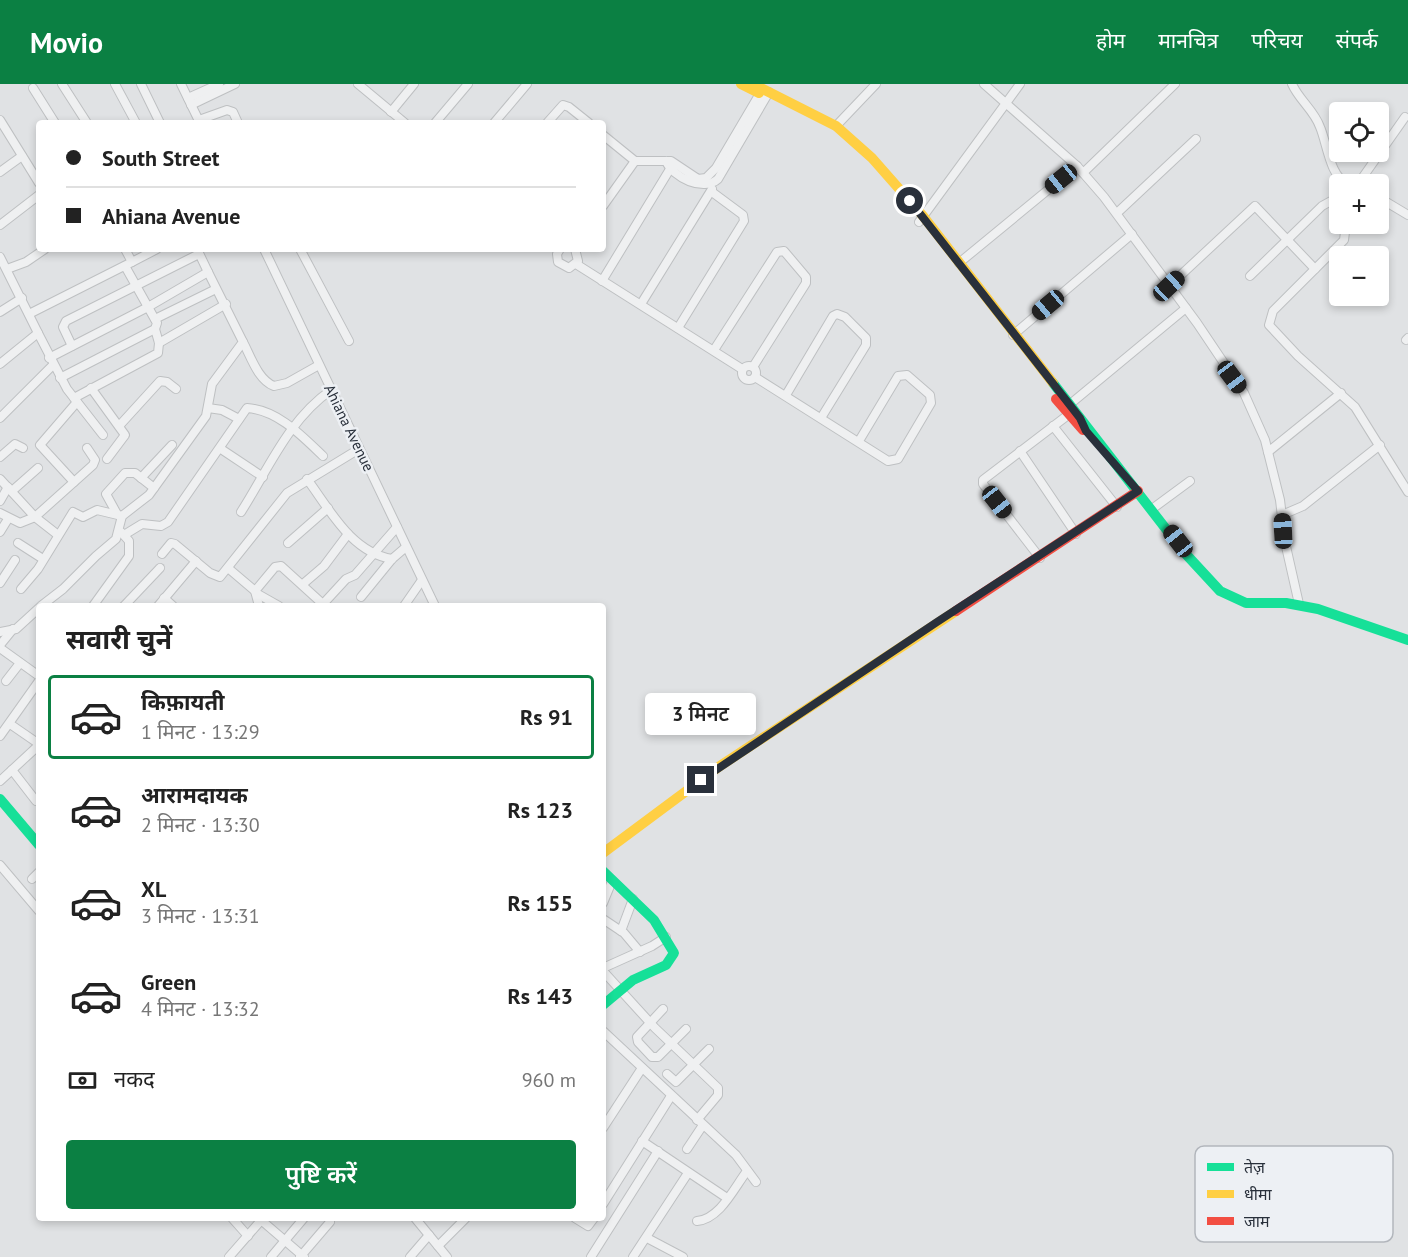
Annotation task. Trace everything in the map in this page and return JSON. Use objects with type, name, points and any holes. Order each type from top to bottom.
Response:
[{"type":"street","points":[[62,84],[85,120]]},
{"type":"street","points":[[115,84],[134,120]]},
{"type":"street","points":[[141,84],[159,120]]},
{"type":"street","points":[[181,84],[199,120]]},
{"type":"street","points":[[190,102],[219,84]]},
{"type":"street","points":[[190,102],[235,84]]},
{"type":"street","points":[[358,84],[401,120]]},
{"type":"street","points":[[392,112],[414,84]]},
{"type":"street","points":[[438,120],[468,84]]},
{"type":"street","points":[[497,120],[527,84]]},
{"type":"street","points":[[741,84],[762,91],[836,126],[872,158],[1068,410],[1080,418],[1086,431],[1138,491],[1206,578],[1232,598],[1256,605],[1299,604],[1330,612],[1392,637],[1408,640]]},
{"type":"street","points":[[836,126],[876,84]]},
{"type":"street","points":[[984,84],[1007,101],[1083,173],[1116,213],[1186,308],[1253,409],[1268,452],[1299,604]]},
{"type":"street","points":[[921,219],[1020,84]]},
{"type":"street","points":[[1083,173],[1175,84]]},
{"type":"street","points":[[1292,84],[1298,96],[1316,118],[1338,174]]},
{"type":"street","points":[[33,88],[53,120]]},
{"type":"street","points":[[640,304],[718,179],[762,91]]},
{"type":"street","points":[[762,91],[818,122],[852,145],[959,263],[1068,410]]},
{"type":"street","points":[[550,120],[563,105],[585,120]]},
{"type":"street","points":[[204,120],[227,110],[233,112],[237,120]]},
{"type":"street","points":[[1365,174],[1406,117]]},
{"type":"street","points":[[1,122],[36,178]]},
{"type":"street","points":[[606,137],[635,161],[676,164],[698,178],[706,178],[740,134]]},
{"type":"street","points":[[1116,213],[1196,139]]},
{"type":"street","points":[[0,172],[22,156]]},
{"type":"street","points":[[606,202],[635,161]]},
{"type":"street","points":[[668,165],[699,185],[712,188],[743,215],[744,221],[678,328]]},
{"type":"street","points":[[602,280],[668,165]]},
{"type":"street","points":[[959,263],[1077,166]]},
{"type":"street","points":[[0,225],[36,197]]},
{"type":"street","points":[[1250,276],[1287,238],[1329,202]]},
{"type":"street","points":[[1389,204],[1408,215]]},
{"type":"street","points":[[1169,286],[1252,208],[1257,207],[1315,269]]},
{"type":"street","points":[[1013,334],[1132,234]]},
{"type":"street","points":[[1345,234],[1344,240],[1273,311],[1269,325],[1298,356],[1341,393],[1365,420],[1408,492]]},
{"type":"street","points":[[714,350],[777,252],[784,251],[806,277],[806,283],[753,367]]},
{"type":"street","points":[[7,270],[26,262],[41,252]]},
{"type":"street","points":[[74,482],[40,445],[75,400],[91,388],[158,352],[159,343],[155,320],[134,286],[127,252]]},
{"type":"street","points":[[29,314],[151,252]]},
{"type":"street","points":[[72,346],[63,327],[66,321],[196,252]]},
{"type":"street","points":[[198,252],[258,372],[266,381],[274,386],[287,383],[319,365]]},
{"type":"street","name":"Ahiana Avenue","points":[[267,252],[434,603]]},
{"type":"street","points":[[302,252],[349,341]]},
{"type":"street","points":[[558,252],[557,258],[561,265],[569,267],[576,264],[579,257],[576,252]]},
{"type":"street","points":[[0,257],[60,378],[103,435]]},
{"type":"street","points":[[576,264],[742,369],[743,378],[750,380],[755,377]]},
{"type":"street","points":[[0,417],[51,361],[72,346],[148,307],[208,272]]},
{"type":"street","points":[[155,320],[216,289]]},
{"type":"street","points":[[0,312],[22,298]]},
{"type":"street","points":[[159,343],[226,304]]},
{"type":"street","points":[[1040,558],[983,484],[984,477],[1053,426],[1068,410],[1186,308]]},
{"type":"street","points":[[786,395],[833,316],[837,314],[845,317],[866,338],[866,345],[821,418]]},
{"type":"street","points":[[60,378],[155,329]]},
{"type":"street","points":[[0,364],[38,333]]},
{"type":"street","points":[[21,589],[74,512],[83,517],[97,510],[120,515],[144,500],[189,441],[208,408],[212,384],[243,342]]},
{"type":"street","points":[[742,369],[747,365],[753,367],[756,371],[755,377]]},
{"type":"street","points":[[755,377],[888,461],[897,460],[931,403],[930,395],[907,375],[898,376],[859,441]]},
{"type":"street","points":[[119,426],[160,381],[176,389]]},
{"type":"street","points":[[91,388],[125,435],[124,440],[107,459]]},
{"type":"street","points":[[241,512],[263,477],[268,464],[293,429],[316,402],[331,390]]},
{"type":"street","points":[[1268,452],[1341,393]]},
{"type":"street","points":[[208,408],[222,410],[238,419]]},
{"type":"street","points":[[45,603],[122,533],[142,524],[161,526],[168,522],[221,449],[244,409],[250,408],[275,417],[293,429],[323,456]]},
{"type":"street","points":[[1053,426],[1117,507]]},
{"type":"street","points":[[0,457],[15,444],[23,448]]},
{"type":"street","points":[[141,478],[172,445]]},
{"type":"street","points":[[1282,515],[1304,506],[1380,445]]},
{"type":"street","points":[[0,513],[8,519],[23,523],[35,517],[95,462],[87,448]]},
{"type":"street","points":[[221,449],[263,477]]},
{"type":"street","points":[[162,554],[173,543],[218,578],[282,499],[308,478],[359,449]]},
{"type":"street","points":[[1020,451],[1076,534]]},
{"type":"street","points":[[0,501],[10,489],[38,468]]},
{"type":"street","points":[[95,603],[129,556],[130,545],[122,533],[120,515],[106,496],[108,490],[129,471],[154,488]]},
{"type":"street","points":[[308,478],[348,534],[371,554],[392,559]]},
{"type":"street","points":[[0,479],[35,517],[58,535]]},
{"type":"street","points":[[1152,509],[1190,481]]},
{"type":"street","points":[[606,851],[720,766],[865,673],[937,622],[1040,558],[1138,491]]},
{"type":"street","points":[[288,543],[328,508]]},
{"type":"street","points":[[0,532],[8,519]]},
{"type":"street","points":[[326,603],[346,579],[355,575],[397,526]]},
{"type":"street","points":[[303,584],[324,566],[348,534]]},
{"type":"street","points":[[18,543],[43,559]]},
{"type":"street","points":[[361,597],[392,559],[406,547]]},
{"type":"street","points":[[0,583],[15,560]]},
{"type":"street","points":[[160,603],[196,561]]},
{"type":"street","points":[[256,592],[278,566],[285,567],[322,603]]},
{"type":"street","points":[[128,603],[160,568]]},
{"type":"street","points":[[228,568],[256,592],[274,603]]},
{"type":"street","points":[[406,603],[422,580]]},
{"type":"street","points":[[256,592],[259,603]]},
{"type":"street","points":[[164,598],[170,603]]},
{"type":"street","points":[[0,632],[22,625],[36,611]]},
{"type":"street","points":[[13,629],[0,647],[36,676]]},
{"type":"street","points":[[6,681],[20,663]]},
{"type":"street","points":[[0,736],[36,684]]},
{"type":"street","points":[[10,724],[36,744]]},
{"type":"street","points":[[0,781],[36,748]]},
{"type":"street","points":[[12,770],[36,801]]},
{"type":"street","points":[[1,804],[36,842]]},
{"type":"street","points":[[0,865],[36,907]]},
{"type":"street","points":[[606,874],[633,899],[666,937],[674,953],[670,962],[618,990],[606,1002]]},
{"type":"street","points":[[32,879],[36,875]]},
{"type":"street","points":[[606,896],[612,881]]},
{"type":"street","points":[[621,931],[633,899]]},
{"type":"street","points":[[606,921],[621,931],[640,952]]},
{"type":"street","points":[[606,968],[666,937]]},
{"type":"street","points":[[606,973],[618,990],[719,1093],[687,1149]]},
{"type":"street","points":[[663,1009],[637,1037],[643,1048],[655,1057],[686,1029]]},
{"type":"street","points":[[606,1034],[736,1155],[756,1182]]},
{"type":"street","points":[[667,1074],[676,1082],[709,1049]]},
{"type":"street","points":[[606,1123],[642,1068]]},
{"type":"street","points":[[606,1199],[671,1096]]},
{"type":"street","points":[[642,1141],[727,1198]]},
{"type":"street","points":[[591,1257],[658,1151]]},
{"type":"street","points":[[697,1221],[711,1218],[747,1170]]},
{"type":"street","points":[[633,1257],[688,1173]]},
{"type":"street","points":[[235,1221],[248,1236]]},
{"type":"street","points":[[229,1257],[260,1221]]},
{"type":"street","points":[[264,1221],[302,1256],[330,1222]]},
{"type":"street","points":[[271,1257],[302,1221]]},
{"type":"street","points":[[417,1221],[447,1257]]},
{"type":"street","points":[[438,1246],[463,1221]]},
{"type":"street","points":[[580,1221],[588,1226],[592,1221]]},
{"type":"street","points":[[410,1257],[429,1235]]},
{"type":"street","points":[[647,1238],[683,1257]]},
{"type":"traffic: fast","points":[[1053,383],[1183,551],[1220,591],[1246,603],[1286,603],[1318,609],[1408,640]]},
{"type":"traffic: fast","points":[[0,799],[36,841]]},
{"type":"traffic: fast","points":[[606,874],[654,920],[674,953],[666,965],[633,980],[606,1002]]},
{"type":"traffic: slow","points":[[741,84],[759,93]]},
{"type":"traffic: slow","points":[[753,84],[836,126],[872,158],[923,216],[1053,383]]},
{"type":"traffic: slow","points":[[606,851],[720,766],[956,611]]},
{"type":"traffic: jam","points":[[1056,399],[1083,430]]},
{"type":"traffic: jam","points":[[956,611],[1138,491]]},
{"type":"route","points":[[701,780],[865,673],[937,622],[1040,558],[1138,491],[1086,431],[1080,418],[910,201]]}]
